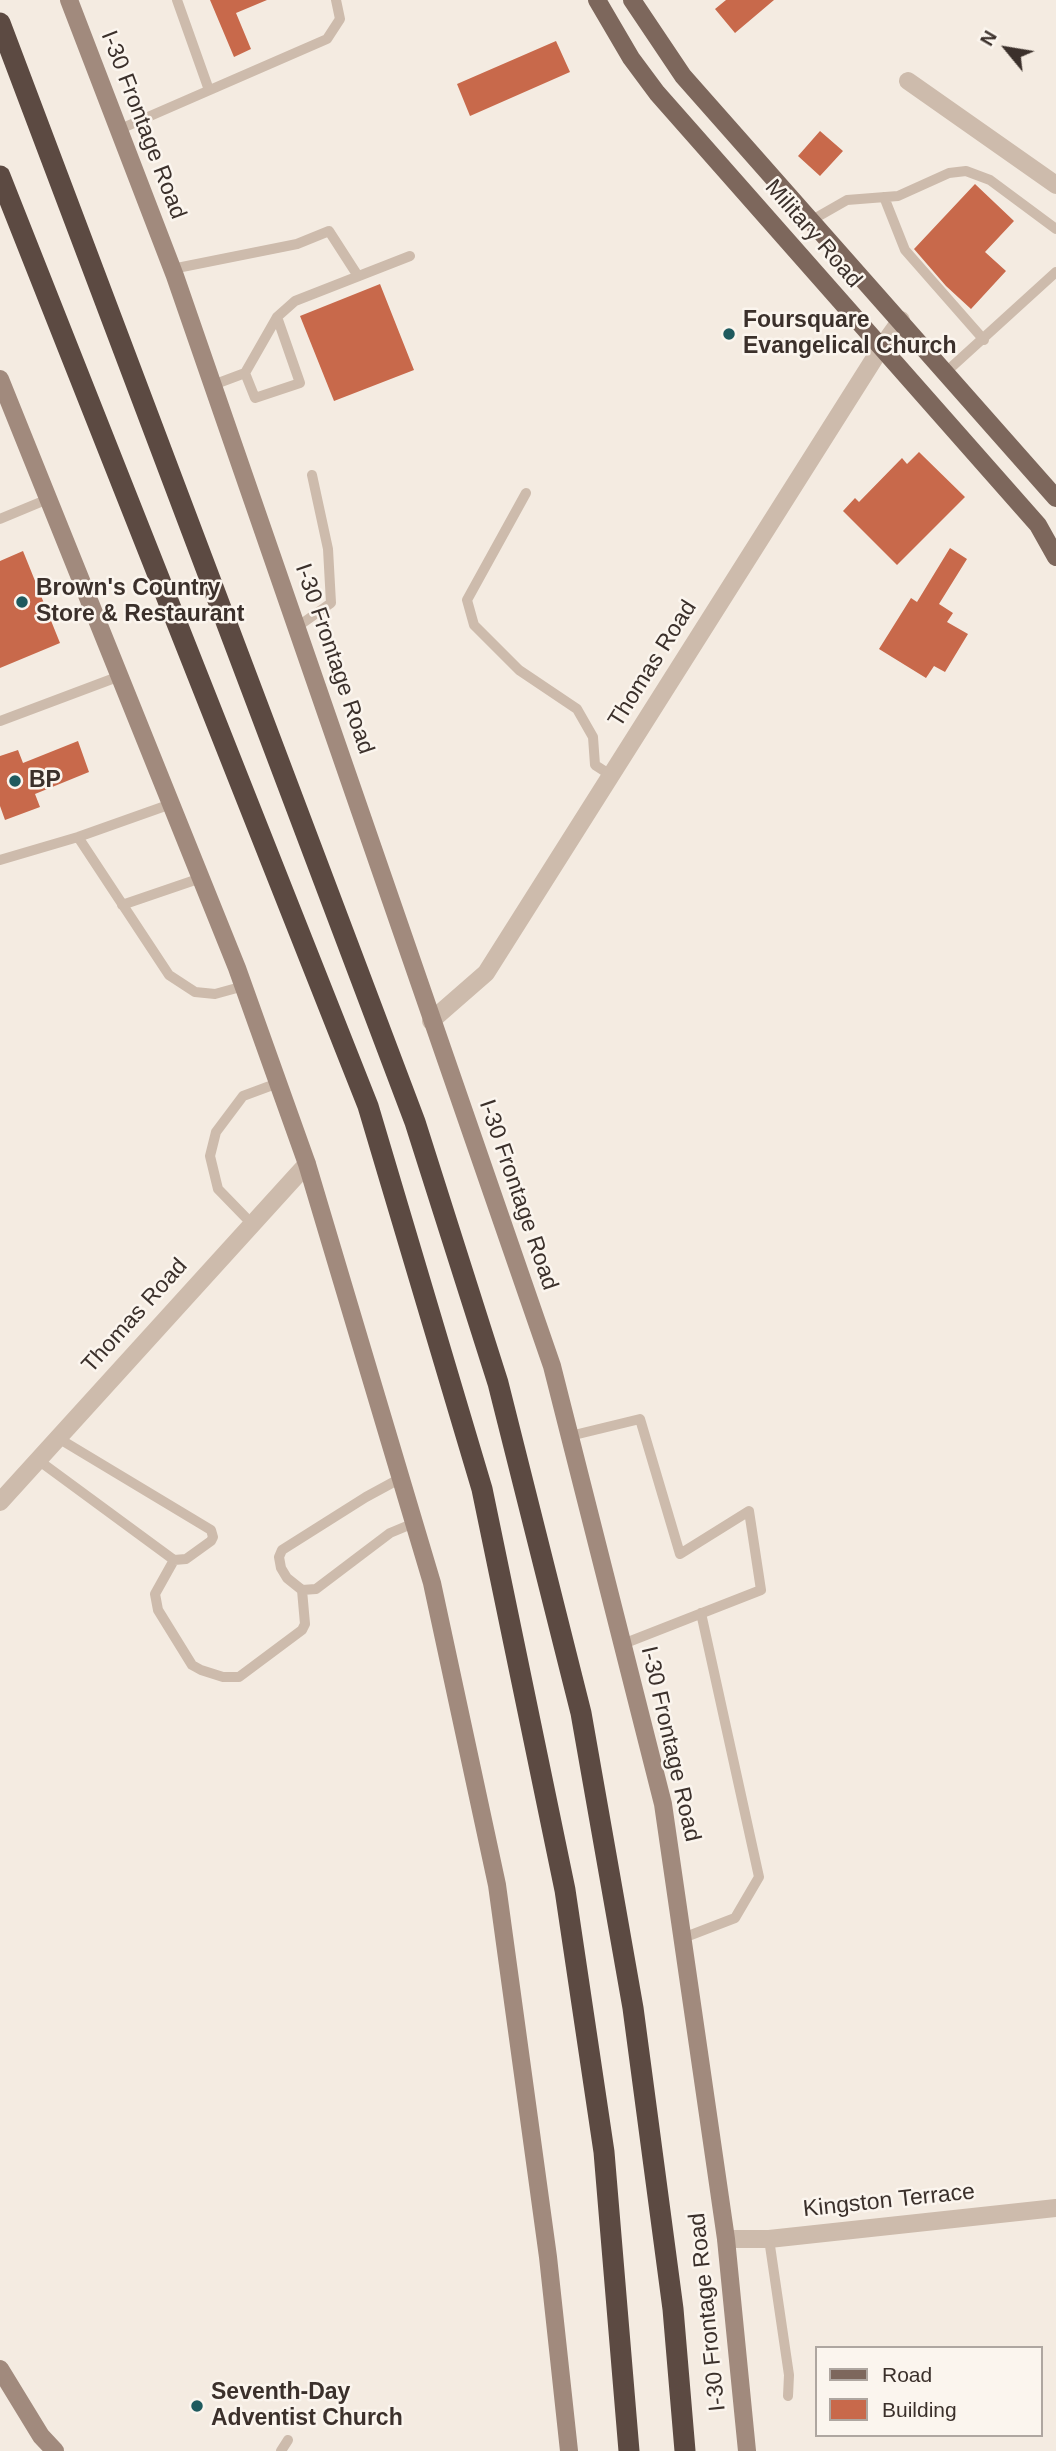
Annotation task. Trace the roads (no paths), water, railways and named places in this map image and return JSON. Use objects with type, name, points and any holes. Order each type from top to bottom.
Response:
[{"type":"highway","points":[[0,23],[415,1122],[498,1383],[581,1713],[633,2008],[673,2309],[685,2451]]},
{"type":"highway","points":[[0,176],[368,1106],[482,1489],[565,1890],[604,2152],[629,2451]]},
{"type":"main road","name":"I-30 Frontage Road","points":[[69,0],[172,269],[552,1366],[663,1804],[726,2239],[747,2451]]},
{"type":"main road","name":"Military Road","points":[[597,0],[631,58],[657,93],[1038,525],[1056,556]]},
{"type":"main road","name":"Military Road","points":[[632,0],[683,76],[1056,498]]},
{"type":"main road","points":[[0,379],[244,986],[307,1164],[432,1583],[497,1885],[548,2257],[569,2451]]},
{"type":"main road","points":[[0,2369],[41,2436],[55,2451]]},
{"type":"street","points":[[908,81],[1056,184]]},
{"type":"street","name":"Thomas Road","points":[[431,1020],[486,973],[901,320]]},
{"type":"street","name":"Thomas Road","points":[[0,1502],[307,1164]]},
{"type":"street","name":"Kingston Terrace","points":[[726,2239],[769,2239],[1056,2208]]},
{"type":"lane","points":[[177,0],[209,90]]},
{"type":"lane","points":[[118,130],[327,39],[340,19],[336,0]]},
{"type":"lane","points":[[812,220],[847,201],[898,196],[949,173],[966,171],[989,180],[1056,229]]},
{"type":"lane","points":[[884,197],[905,250],[984,340]]},
{"type":"lane","points":[[172,269],[297,244],[329,231],[358,276]]},
{"type":"lane","points":[[213,385],[246,373],[276,317],[295,301],[410,256]]},
{"type":"lane","points":[[946,372],[1056,272]]},
{"type":"lane","points":[[246,373],[255,398],[300,383],[276,317]]},
{"type":"lane","points":[[297,627],[331,603],[328,549],[312,475]]},
{"type":"lane","points":[[526,494],[467,600],[474,625],[519,670],[576,709],[593,737],[596,765],[612,776]]},
{"type":"lane","points":[[0,519],[48,499]]},
{"type":"lane","points":[[0,721],[120,676]]},
{"type":"lane","points":[[0,860],[78,837],[172,804]]},
{"type":"lane","points":[[78,837],[169,975],[195,992],[215,994],[244,986]]},
{"type":"lane","points":[[122,905],[201,878]]},
{"type":"lane","points":[[251,1224],[218,1189],[210,1156],[216,1132],[243,1096],[278,1083]]},
{"type":"lane","points":[[570,1436],[640,1419],[680,1553],[749,1511],[761,1590],[622,1644]]},
{"type":"lane","points":[[38,1460],[174,1560],[186,1559],[211,1541],[211,1530],[58,1438]]},
{"type":"lane","points":[[401,1478],[282,1550],[279,1558],[281,1568],[287,1578],[302,1590],[316,1589],[390,1533],[414,1522]]},
{"type":"lane","points":[[174,1560],[155,1594],[158,1610],[192,1665],[223,1677],[239,1677],[302,1630],[305,1624],[302,1590]]},
{"type":"lane","points":[[683,1938],[735,1918],[759,1877],[701,1614]]},
{"type":"lane","points":[[769,2239],[788,2364],[788,2396]]},
{"type":"lane","points":[[281,2451],[288,2440]]},
{"type":"place","name":"Foursquare Evangelical Church","points":[[729,334]]},
{"type":"place","name":"Brown's Country Store & Restaurant","points":[[22,602]]},
{"type":"place","name":"BP","points":[[15,781]]},
{"type":"place","name":"Seventh-Day Adventist Church","points":[[197,2406]]}]
